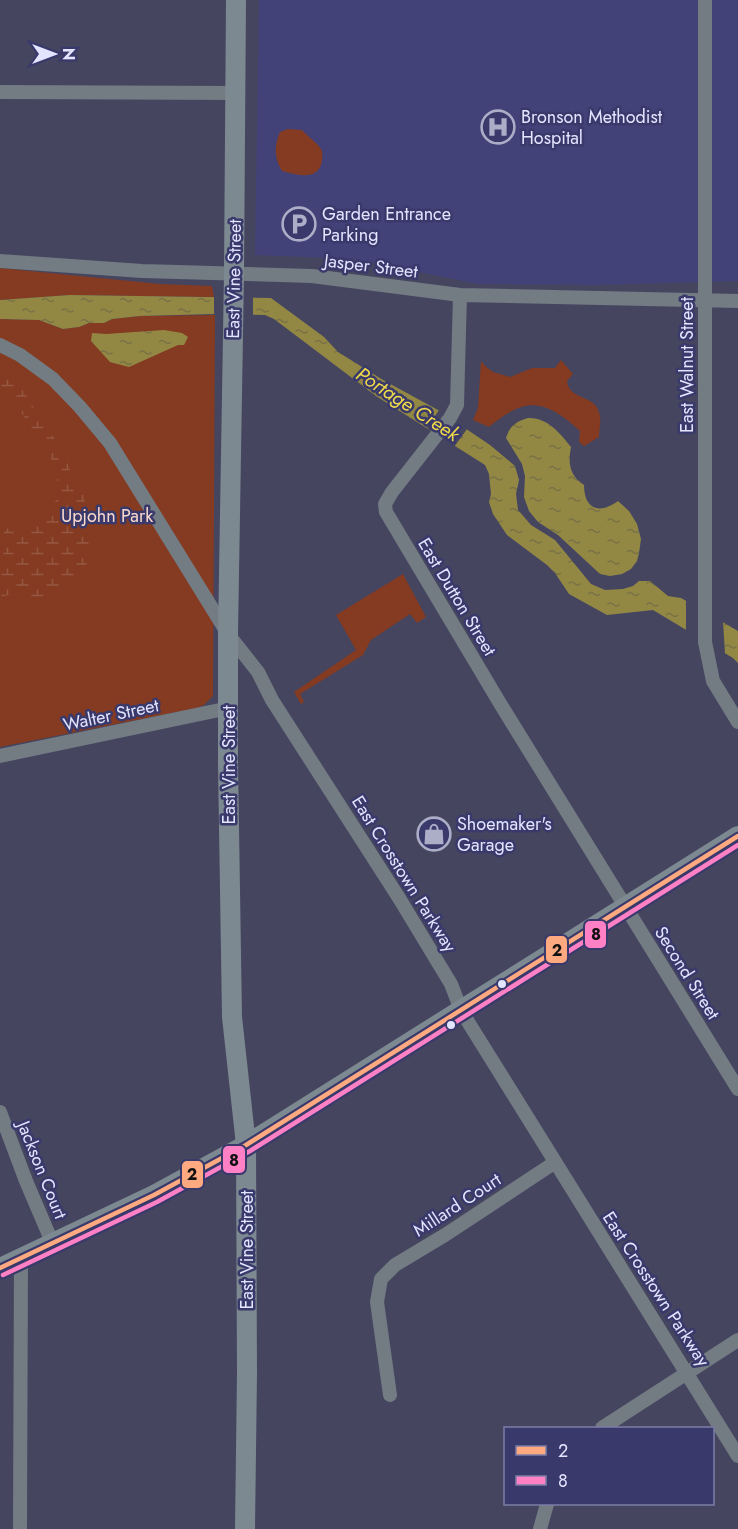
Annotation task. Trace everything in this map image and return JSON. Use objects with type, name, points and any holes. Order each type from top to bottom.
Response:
[{"type":"street","name":"East Vine Street","points":[[236,0],[234,305],[228,634],[229,934],[231,1017],[246,1145],[245,1529]]},
{"type":"street","name":"East Walnut Street","points":[[705,0],[705,642],[713,681],[738,722]]},
{"type":"street","points":[[0,92],[235,93]]},
{"type":"street","name":"Jasper Street","points":[[0,261],[142,271],[312,276],[460,294],[738,301]]},
{"type":"street","name":"East Dutton Street","points":[[460,294],[457,405],[437,435],[392,492],[385,504],[386,512],[624,906]]},
{"type":"street","name":"East Crosstown Parkway","points":[[0,345],[37,366],[53,379],[104,434],[228,634],[258,672],[272,700],[399,898],[451,984],[460,1010],[738,1456]]},
{"type":"street","name":"Walter Street","points":[[0,756],[229,708]]},
{"type":"street","points":[[0,1268],[154,1196],[246,1145],[738,836]]},
{"type":"street","name":"Second Street","points":[[624,906],[738,1089]]},
{"type":"street","name":"Jackson Court","points":[[0,1112],[52,1242]]},
{"type":"street","name":"Millard Court","points":[[390,1395],[377,1302],[381,1279],[395,1265],[554,1163]]},
{"type":"street","points":[[20,1529],[21,1257]]},
{"type":"street","points":[[604,1427],[738,1340]]},
{"type":"street","points":[[540,1529],[546,1505]]},
{"type":"shaded area","name":"Bronson Methodist Hospital","points":[[259,0],[738,0],[738,281],[597,285],[478,284],[355,259],[255,255]]},
{"type":"green space","points":[[288,129],[302,130],[322,151],[321,165],[314,173],[304,175],[282,171],[276,157],[276,147],[280,132]]},
{"type":"green space","points":[[0,268],[160,284],[212,286],[214,297],[70,295],[0,300]]},
{"type":"green space","name":"Upjohn Park","points":[[215,315],[213,696],[197,708],[0,747],[0,319],[39,320],[63,329],[140,316]]},
{"type":"green space","points":[[561,360],[573,374],[567,381],[569,388],[598,409],[599,437],[584,446],[579,442],[580,431],[568,420],[546,407],[535,405],[514,410],[489,427],[473,420],[478,408],[481,361],[493,372],[510,377],[532,368],[555,368]]},
{"type":"green space","points":[[5,379],[16,380],[65,455],[74,482],[84,493],[90,546],[86,568],[71,587],[54,593],[44,602],[29,601],[12,594],[0,597],[0,566],[3,564],[4,529],[27,525],[58,499],[57,476],[50,456],[17,406],[0,395],[0,382]]},
{"type":"green space","points":[[403,574],[426,617],[417,623],[410,614],[371,640],[363,655],[300,694],[304,702],[301,704],[294,692],[356,650],[336,615]]},
{"type":"water","name":"Portage Creek","points":[[70,295],[271,298],[324,337],[338,352],[438,410],[490,445],[515,466],[519,480],[516,494],[518,510],[531,525],[555,540],[591,584],[605,590],[623,589],[639,581],[650,581],[668,596],[681,598],[738,631],[738,663],[653,610],[607,615],[569,594],[547,565],[507,535],[493,514],[489,502],[491,494],[489,474],[485,465],[376,396],[274,319],[265,315],[140,316],[63,329],[39,320],[0,319],[0,300]]},
{"type":"water","points":[[164,330],[182,333],[188,337],[184,345],[178,345],[129,367],[110,362],[91,341],[92,333]]},
{"type":"water","points":[[528,418],[547,423],[558,431],[571,447],[571,468],[575,477],[584,485],[590,504],[594,507],[605,508],[618,501],[629,511],[637,524],[641,539],[637,561],[631,569],[622,574],[610,576],[600,574],[558,535],[538,522],[529,511],[524,497],[525,476],[522,464],[506,438],[514,425]]},
{"type":"pier","points":[[214,295],[253,296],[253,316],[214,315]]},
{"type":"pier","points":[[439,410],[467,429],[454,447],[427,428]]},
{"type":"pier","points":[[686,599],[723,621],[725,654],[686,632]]},
{"type":"transit line","name":"2","points":[[0,1268],[154,1195],[246,1145],[738,836]]},
{"type":"transit line","name":"8","points":[[3,1275],[157,1202],[250,1151],[738,845]]},
{"type":"place","name":"Bronson Methodist Hospital","points":[[498,127]]},
{"type":"place","name":"Garden Entrance Parking","points":[[299,224]]},
{"type":"place","name":"Shoemaker's Garage","points":[[434,834]]}]
